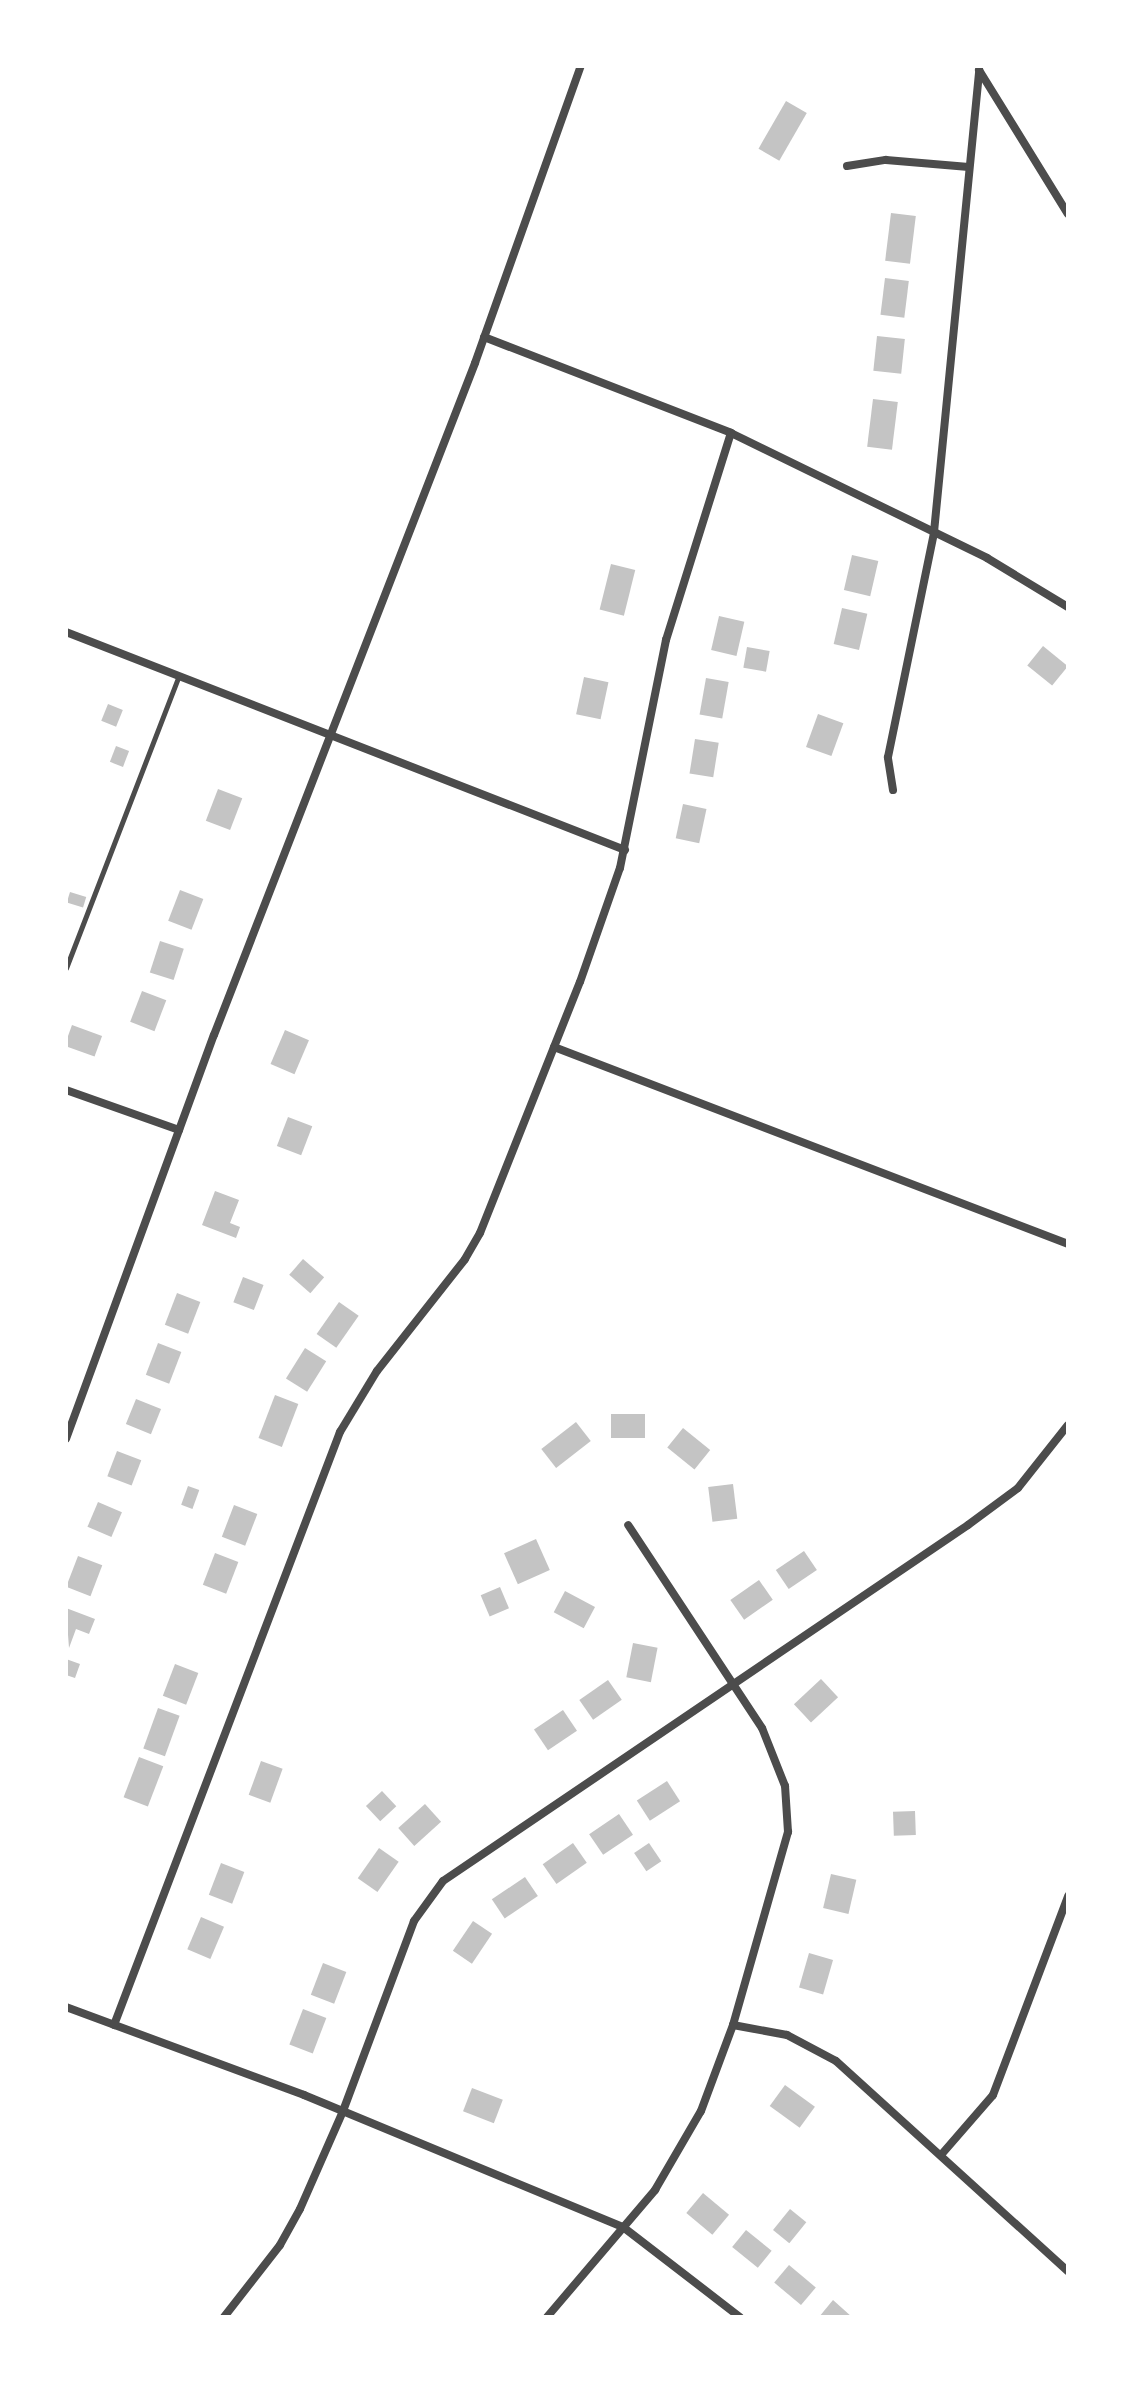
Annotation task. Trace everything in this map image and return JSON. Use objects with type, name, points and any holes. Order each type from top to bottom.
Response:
[{"type":"street","points":[[66,1439],[179,1130],[334,734],[484,337],[581,66]]},
{"type":"street","points":[[893,790],[888,757],[934,532],[978,68]]},
{"type":"street","points":[[978,68],[1068,214]]},
{"type":"street","points":[[847,166],[886,160],[969,167]]},
{"type":"street","points":[[484,337],[731,433],[934,532],[1068,607]]},
{"type":"street","points":[[114,2025],[340,1432],[377,1371],[480,1233],[554,1047],[625,850],[666,640],[731,433]]},
{"type":"street","points":[[66,632],[625,850]]},
{"type":"street","points":[[554,1047],[1068,1244]]},
{"type":"street","points":[[66,1090],[179,1130]]},
{"type":"street","points":[[224,2317],[280,2245],[343,2111],[414,1921],[443,1881],[1018,1488],[1068,1425]]},
{"type":"street","points":[[547,2317],[623,2227],[683,2148],[733,2025],[785,1852],[788,1812],[776,1756],[628,1525]]},
{"type":"street","points":[[941,2155],[993,2095],[1067,1900]]},
{"type":"street","points":[[66,2007],[343,2111],[623,2227],[740,2317]]},
{"type":"street","points":[[733,2025],[774,2031],[812,2046],[941,2155],[1068,2271]]},
{"type":"lane","points":[[66,968],[179,675]]},
{"type":"building","points":[[786,101],[807,113],[779,161],[758,149]]},
{"type":"building","points":[[891,213],[916,216],[910,264],[885,261]]},
{"type":"building","points":[[885,278],[909,281],[904,318],[880,315]]},
{"type":"building","points":[[877,336],[905,339],[901,374],[873,371]]},
{"type":"building","points":[[873,399],[898,402],[892,450],[867,447]]},
{"type":"building","points":[[852,555],[878,561],[870,596],[844,590]]},
{"type":"building","points":[[611,564],[635,570],[624,616],[600,610]]},
{"type":"building","points":[[842,608],[867,614],[859,650],[834,644]]},
{"type":"building","points":[[719,616],[744,622],[736,656],[711,650]]},
{"type":"building","points":[[1043,646],[1068,666],[1052,686],[1027,665]]},
{"type":"building","points":[[747,647],[770,651],[766,672],[743,668]]},
{"type":"building","points":[[584,677],[608,682],[601,719],[576,714]]},
{"type":"building","points":[[706,678],[729,682],[722,718],[700,714]]},
{"type":"building","points":[[108,704],[123,710],[116,727],[101,721]]},
{"type":"building","points":[[818,714],[843,723],[831,756],[806,747]]},
{"type":"building","points":[[695,739],[719,743],[713,777],[690,774]]},
{"type":"building","points":[[116,746],[129,751],[123,767],[110,762]]},
{"type":"building","points":[[218,789],[242,798],[230,830],[206,821]]},
{"type":"building","points":[[683,804],[706,809],[699,843],[676,838]]},
{"type":"building","points":[[180,890],[203,899],[192,930],[168,921]]},
{"type":"building","points":[[70,892],[86,897],[83,907],[67,903]]},
{"type":"building","points":[[160,941],[184,949],[174,980],[150,972]]},
{"type":"building","points":[[142,991],[166,1000],[154,1031],[130,1022]]},
{"type":"building","points":[[72,1025],[102,1036],[95,1057],[66,1046]]},
{"type":"building","points":[[285,1030],[309,1040],[294,1074],[271,1064]]},
{"type":"building","points":[[288,1117],[312,1126],[301,1155],[277,1146]]},
{"type":"building","points":[[215,1191],[239,1200],[230,1223],[240,1227],[236,1238],[202,1225]]},
{"type":"building","points":[[303,1259],[324,1277],[310,1293],[289,1275]]},
{"type":"building","points":[[243,1277],[264,1285],[254,1310],[233,1302]]},
{"type":"building","points":[[177,1293],[200,1302],[188,1334],[165,1325]]},
{"type":"building","points":[[339,1302],[359,1316],[336,1348],[317,1334]]},
{"type":"building","points":[[158,1343],[181,1352],[169,1384],[146,1375]]},
{"type":"building","points":[[305,1348],[326,1361],[307,1392],[286,1379]]},
{"type":"building","points":[[275,1395],[298,1404],[282,1447],[259,1438]]},
{"type":"building","points":[[136,1399],[161,1409],[151,1434],[126,1424]]},
{"type":"building","points":[[611,1414],[645,1414],[645,1438],[611,1438]]},
{"type":"building","points":[[576,1422],[591,1441],[556,1468],[541,1449]]},
{"type":"building","points":[[683,1428],[710,1450],[694,1469],[667,1447]]},
{"type":"building","points":[[117,1451],[141,1460],[132,1486],[107,1476]]},
{"type":"building","points":[[733,1484],[737,1519],[712,1522],[708,1487]]},
{"type":"building","points":[[188,1486],[199,1490],[192,1509],[181,1505]]},
{"type":"building","points":[[98,1502],[122,1512],[111,1537],[87,1527]]},
{"type":"building","points":[[234,1505],[257,1514],[245,1546],[222,1537]]},
{"type":"building","points":[[536,1539],[550,1570],[518,1584],[504,1553]]},
{"type":"building","points":[[804,1551],[817,1570],[789,1589],[776,1570]]},
{"type":"building","points":[[215,1553],[238,1562],[226,1594],[203,1585]]},
{"type":"building","points":[[78,1556],[102,1565],[90,1596],[66,1587]]},
{"type":"building","points":[[759,1580],[773,1600],[744,1620],[730,1600]]},
{"type":"building","points":[[500,1587],[509,1608],[490,1616],[481,1595]]},
{"type":"building","points":[[565,1591],[595,1607],[584,1628],[554,1612]]},
{"type":"building","points":[[66,1608],[95,1619],[89,1634],[76,1629],[69,1648]]},
{"type":"building","points":[[633,1643],[658,1648],[651,1682],[626,1677]]},
{"type":"building","points":[[66,1659],[80,1664],[75,1678],[66,1675]]},
{"type":"building","points":[[175,1664],[198,1673],[186,1705],[163,1696]]},
{"type":"building","points":[[821,1679],[838,1697],[811,1723],[794,1704]]},
{"type":"building","points":[[608,1680],[622,1700],[593,1720],[579,1700]]},
{"type":"building","points":[[158,1708],[180,1716],[165,1756],[143,1748]]},
{"type":"building","points":[[563,1710],[577,1731],[548,1750],[534,1730]]},
{"type":"building","points":[[139,1757],[163,1766],[148,1806],[124,1797]]},
{"type":"building","points":[[261,1761],[283,1769],[270,1803],[249,1795]]},
{"type":"building","points":[[667,1781],[680,1801],[650,1821],[637,1801]]},
{"type":"building","points":[[382,1791],[396,1806],[380,1821],[366,1806]]},
{"type":"building","points":[[425,1804],[441,1822],[414,1846],[398,1828]]},
{"type":"building","points":[[915,1811],[916,1835],[894,1836],[893,1812]]},
{"type":"building","points":[[619,1814],[633,1835],[603,1855],[589,1834]]},
{"type":"building","points":[[573,1843],[587,1863],[556,1884],[543,1864]]},
{"type":"building","points":[[649,1843],[661,1861],[646,1871],[634,1853]]},
{"type":"building","points":[[379,1848],[399,1862],[377,1892],[358,1878]]},
{"type":"building","points":[[221,1863],[244,1872],[232,1904],[209,1895]]},
{"type":"building","points":[[831,1874],[856,1880],[848,1914],[823,1908]]},
{"type":"building","points":[[525,1877],[538,1896],[505,1918],[492,1899]]},
{"type":"building","points":[[201,1917],[224,1927],[210,1959],[187,1949]]},
{"type":"building","points":[[473,1921],[492,1934],[472,1964],[453,1951]]},
{"type":"building","points":[[809,1953],[833,1960],[823,1994],[799,1988]]},
{"type":"building","points":[[323,1963],[346,1972],[334,2004],[311,1995]]},
{"type":"building","points":[[303,2009],[326,2018],[313,2053],[289,2044]]},
{"type":"building","points":[[785,2085],[815,2107],[800,2128],[770,2106]]},
{"type":"building","points":[[472,2088],[503,2100],[494,2123],[463,2111]]},
{"type":"building","points":[[703,2193],[729,2215],[712,2235],[686,2213]]},
{"type":"building","points":[[790,2209],[806,2222],[789,2243],[773,2230]]},
{"type":"building","points":[[746,2230],[772,2251],[758,2268],[732,2247]]},
{"type":"building","points":[[789,2265],[816,2287],[801,2305],[774,2283]]},
{"type":"building","points":[[833,2300],[852,2317],[819,2317]]}]
